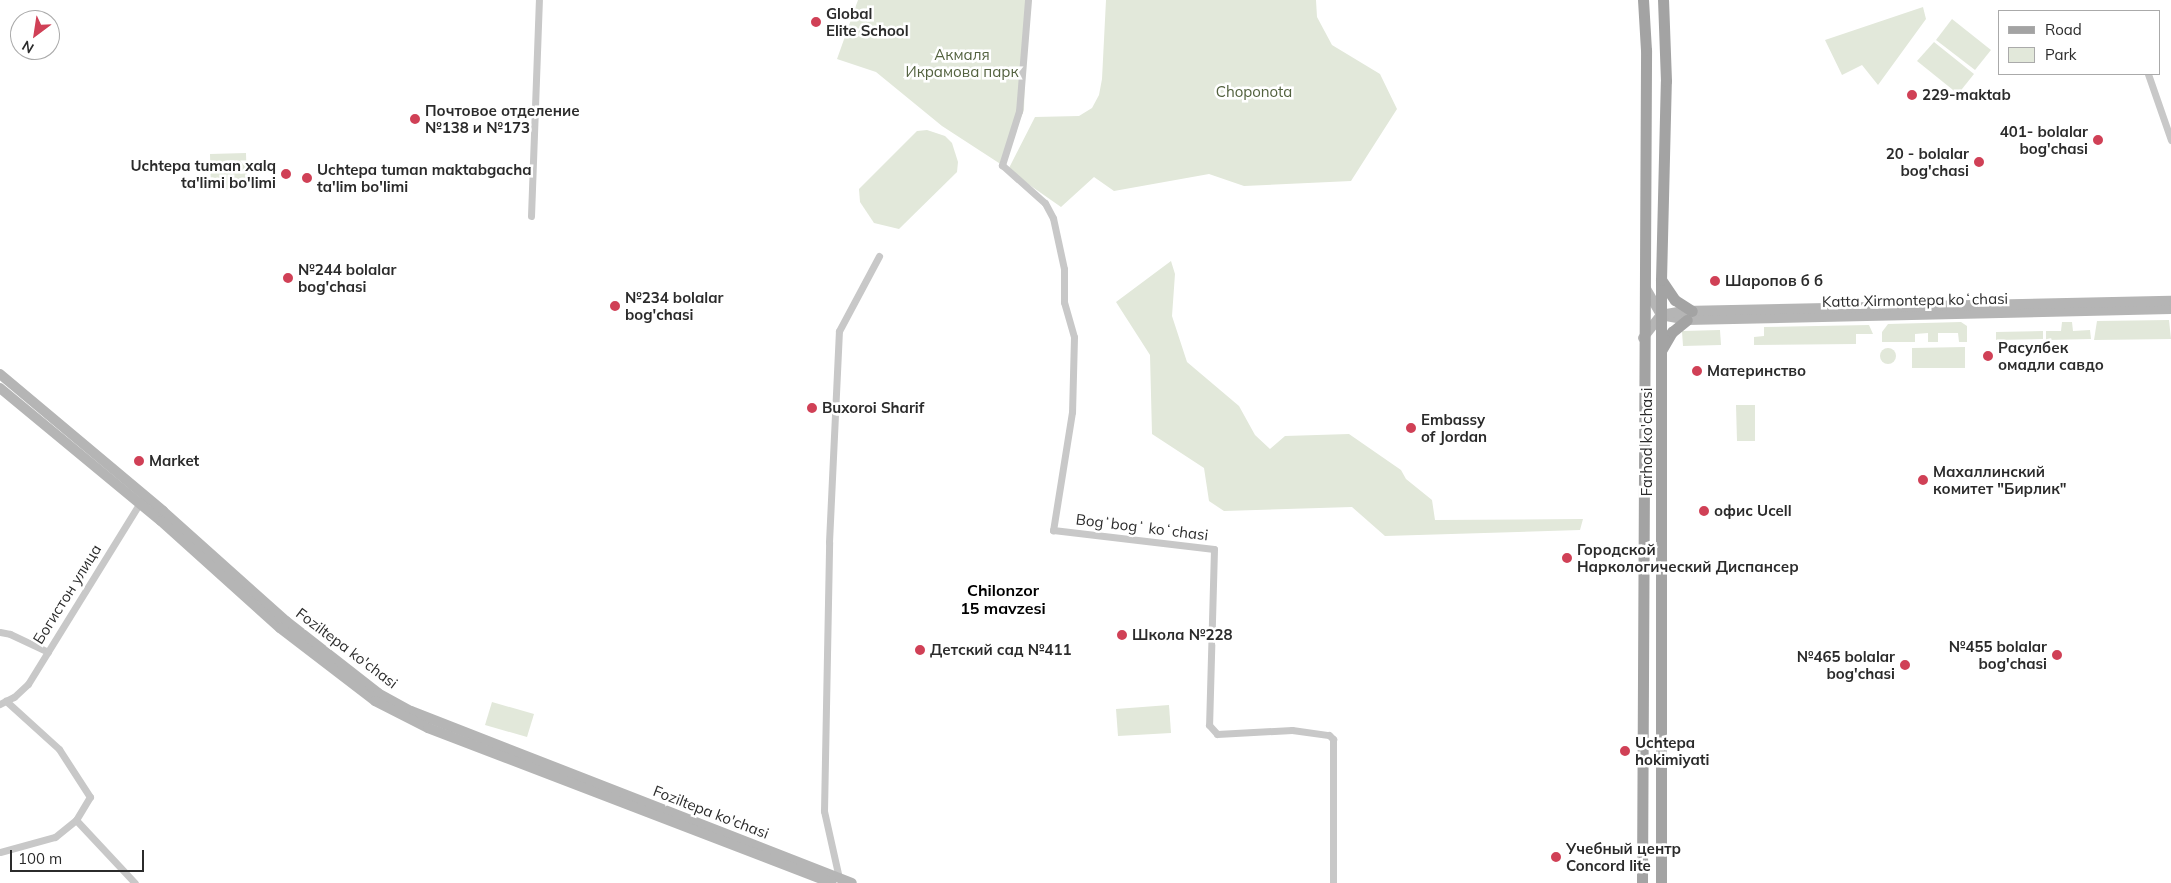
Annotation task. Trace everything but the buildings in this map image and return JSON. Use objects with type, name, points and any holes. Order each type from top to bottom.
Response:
[{"type":"main road","name":"Farhod ko'chasi","points":[[1642,883],[1642,338],[1646,50],[1643,0]]},
{"type":"main road","name":"Farhod ko'chasi","points":[[1661,883],[1661,280],[1666,82],[1663,0]]},
{"type":"main road","points":[[1642,338],[1661,315],[1656,310],[1643,280]]},
{"type":"main road","points":[[1661,280],[1675,300],[1690,316],[1672,332],[1661,350]]},
{"type":"main road","name":"Katta Xirmontepa koʻchasi","points":[[1690,316],[2171,301]]},
{"type":"main road","name":"Katta Xirmontepa koʻchasi","points":[[1661,315],[2171,309]]},
{"type":"main road","name":"Foziltepa ko'chasi","points":[[0,374],[142,500],[286,621],[352,675],[392,701],[836,881],[852,883]]},
{"type":"main road","name":"Foziltepa ko'chasi","points":[[0,388],[142,500]]},
{"type":"street","points":[[531,216],[539,0]]},
{"type":"street","name":"Bogʻbogʻ koʻchasi","points":[[1028,0],[1019,112],[1002,165],[1045,203],[1053,218],[1064,269],[1064,302],[1074,337],[1072,412],[1053,530],[1214,549],[1209,725],[1217,734],[1292,730],[1329,735],[1333,739],[1333,883]]},
{"type":"street","points":[[2148,75],[2171,140]]},
{"type":"street","points":[[836,881],[824,811],[829,542],[838,331],[879,256]]},
{"type":"street","name":"Богистон улица","points":[[0,852],[55,837],[76,820],[90,802],[89,793],[59,749],[3,702],[22,691],[142,500]]},
{"type":"street","points":[[0,632],[10,634],[48,652]]},
{"type":"street","points":[[76,820],[136,883]]},
{"type":"green space","name":"Акмаля Икрамова парк","points":[[858,0],[1027,0],[1024,110],[1002,165],[942,126],[876,72],[837,59]]},
{"type":"green space","name":"Choponota","points":[[1106,0],[1316,0],[1317,17],[1332,45],[1380,74],[1397,109],[1351,181],[1244,186],[1209,174],[1114,191],[1094,177],[1061,207],[1008,170],[1035,117],[1079,116],[1092,108],[1099,95],[1102,79]]},
{"type":"green space","points":[[1923,7],[1926,19],[1878,85],[1862,65],[1842,75],[1825,40]]},
{"type":"green space","points":[[1952,19],[1991,50],[1975,70],[1936,40]]},
{"type":"green space","points":[[1934,42],[1974,74],[1958,94],[1917,61]]},
{"type":"green space","points":[[927,130],[945,136],[952,143],[958,162],[957,172],[899,229],[874,223],[860,202],[859,189],[917,131]]},
{"type":"green space","points":[[246,153],[247,189],[211,190],[210,154]]},
{"type":"green space","points":[[1171,261],[1175,274],[1172,316],[1187,362],[1239,406],[1255,435],[1270,449],[1285,436],[1349,434],[1401,470],[1406,479],[1432,500],[1435,520],[1583,519],[1580,530],[1385,536],[1352,507],[1224,511],[1209,501],[1204,468],[1152,434],[1150,355],[1116,302]]},
{"type":"green space","points":[[2169,320],[2171,339],[2094,340],[2097,321]]},
{"type":"green space","points":[[1961,322],[1967,326],[1967,342],[1959,342],[1958,333],[1938,333],[1938,342],[1928,342],[1928,333],[1915,334],[1915,342],[1882,342],[1882,332],[1888,324]]},
{"type":"green space","points":[[2062,322],[2072,322],[2073,331],[2090,330],[2091,339],[2046,340],[2046,331],[2061,331]]},
{"type":"green space","points":[[1869,325],[1873,334],[1856,334],[1856,344],[1754,345],[1754,337],[1764,336],[1764,327]]},
{"type":"green space","points":[[1720,330],[1721,345],[1683,346],[1682,331]]},
{"type":"green space","points":[[2043,331],[2043,339],[1996,340],[1996,332]]},
{"type":"green space","points":[[1965,347],[1965,368],[1912,368],[1912,348]]},
{"type":"green space","points":[[1888,348],[1896,356],[1888,364],[1880,356]]},
{"type":"green space","points":[[1736,405],[1755,405],[1755,441],[1737,441]]},
{"type":"green space","points":[[492,702],[534,714],[527,737],[485,725]]},
{"type":"green space","points":[[1169,705],[1171,733],[1118,736],[1116,709]]},
{"type":"place","name":"Global Elite School","points":[[816,22]]},
{"type":"place","name":"229-maktab","points":[[1912,95]]},
{"type":"place","name":"Почтовое отделение №138 и №173","points":[[415,119]]},
{"type":"place","name":"401- bolalar bog'chasi","points":[[2098,140]]},
{"type":"place","name":"20 - bolalar bog'chasi","points":[[1979,162]]},
{"type":"place","name":"Uchtepa tuman xalq ta'limi bo'limi","points":[[286,174]]},
{"type":"place","name":"Uchtepa tuman maktabgacha ta'lim bo'limi","points":[[307,178]]},
{"type":"place","name":"№244 bolalar bog'chasi","points":[[288,278]]},
{"type":"place","name":"Шаропов б б","points":[[1715,281]]},
{"type":"place","name":"№234 bolalar bog'chasi","points":[[615,306]]},
{"type":"place","name":"Расулбек омадли савдо","points":[[1988,356]]},
{"type":"place","name":"Материнство","points":[[1697,371]]},
{"type":"place","name":"Buxoroi Sharif","points":[[812,408]]},
{"type":"place","name":"Embassy of Jordan","points":[[1411,428]]},
{"type":"place","name":"Market","points":[[139,461]]},
{"type":"place","name":"Махаллинский комитет \"Бирлик\"","points":[[1923,480]]},
{"type":"place","name":"офис Ucell","points":[[1704,511]]},
{"type":"place","name":"Городской Наркологический Диспансер","points":[[1567,558]]},
{"type":"place","name":"Школа №228","points":[[1122,635]]},
{"type":"place","name":"Детский сад №411","points":[[920,650]]},
{"type":"place","name":"№455 bolalar bog'chasi","points":[[2057,655]]},
{"type":"place","name":"№465 bolalar bog'chasi","points":[[1905,665]]},
{"type":"place","name":"Uchtepa hokimiyati","points":[[1625,751]]},
{"type":"place","name":"Учебный центр Concord lite","points":[[1556,857]]},
{"type":"district","name":"Chilonzor 15 mavzesi","points":[[1003,599]]}]
